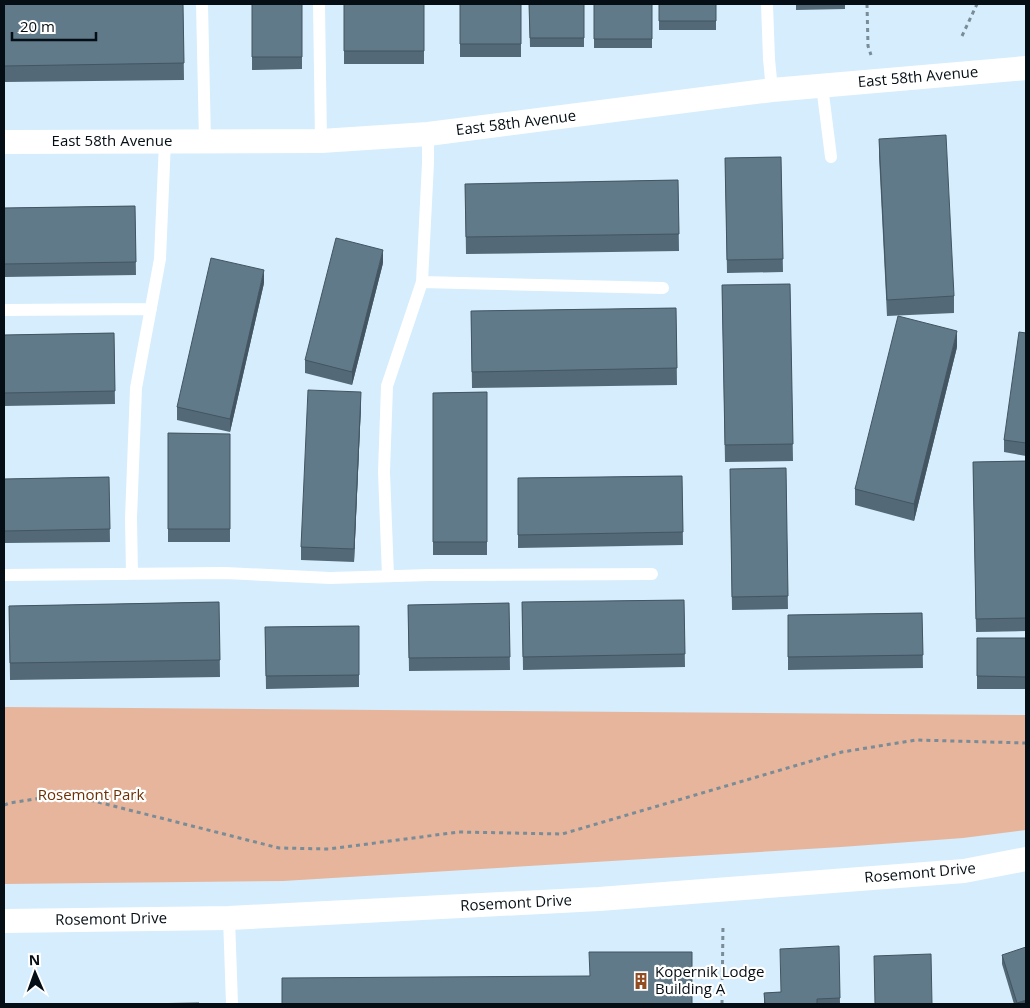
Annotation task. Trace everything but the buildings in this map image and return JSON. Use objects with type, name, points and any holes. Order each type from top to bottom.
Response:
[{"type":"street","name":"East 58th Avenue","points":[[4,142],[321,141],[428,134],[772,90],[1026,68]]},
{"type":"street","name":"Rosemont Drive","points":[[4,921],[229,918],[599,899],[964,870],[1026,859]]},
{"type":"lane","points":[[202,4],[204,141]]},
{"type":"lane","points":[[319,4],[321,141]]},
{"type":"lane","points":[[767,4],[772,90]]},
{"type":"lane","points":[[822,86],[831,157]]},
{"type":"lane","points":[[388,576],[384,472],[387,386],[422,282],[428,134]]},
{"type":"lane","points":[[132,574],[131,518],[136,388],[160,259],[165,141]]},
{"type":"lane","points":[[422,282],[663,288]]},
{"type":"lane","points":[[4,310],[151,309]]},
{"type":"lane","points":[[4,575],[225,573],[330,578],[430,575],[652,574]]},
{"type":"lane","points":[[229,918],[232,1004]]},
{"type":"path","points":[[867,4],[868,46],[872,56]]},
{"type":"path","points":[[962,36],[977,4]]},
{"type":"path","points":[[4,805],[66,794],[279,848],[329,849],[459,832],[562,834],[842,752],[916,740],[1026,743]]},
{"type":"path","points":[[722,924],[722,1004]]},
{"type":"green space","name":"Rosemont Park","points":[[4,707],[1026,715],[1026,830],[963,838],[841,847],[283,881],[4,884]]},
{"type":"place","name":"Kopernik Lodge Building A","points":[[641,981]]}]
